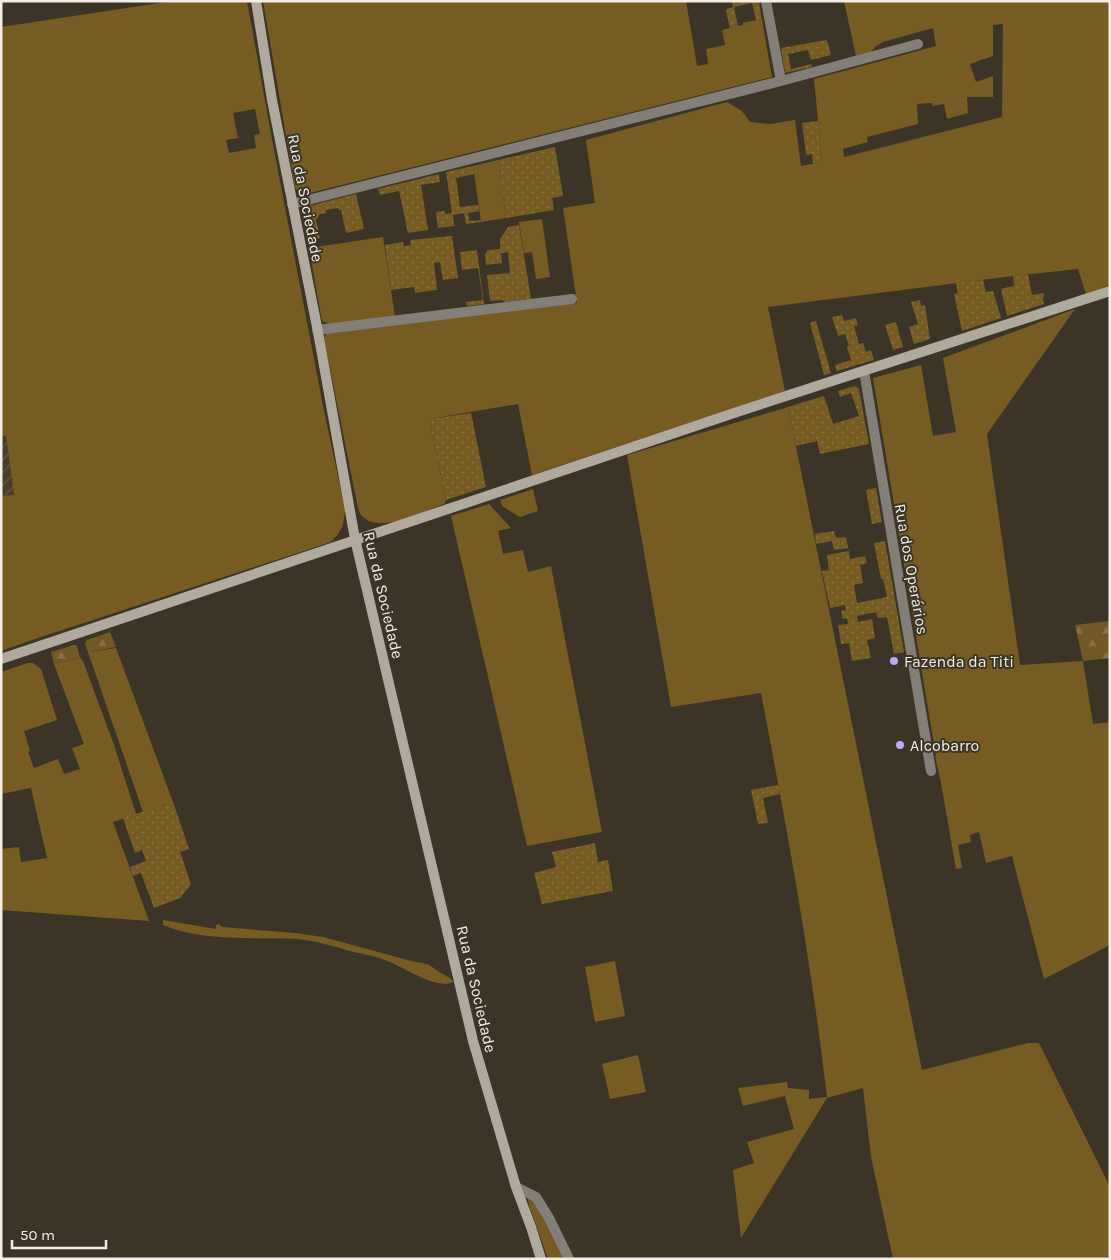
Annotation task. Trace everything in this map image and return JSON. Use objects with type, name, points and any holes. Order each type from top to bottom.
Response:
[{"type":"street","name":"Rua da Sociedade","points":[[256,1],[272,100],[355,539],[473,1041],[516,1188],[531,1227],[540,1259]]},
{"type":"street","points":[[766,1],[781,81]]},
{"type":"street","points":[[292,204],[781,81],[918,44]]},
{"type":"street","points":[[1,659],[355,539],[1110,291]]},
{"type":"street","points":[[317,330],[572,299]]},
{"type":"street","name":"Rua dos Operários","points":[[864,371],[931,771]]},
{"type":"street","points":[[516,1188],[536,1197],[549,1218],[569,1259]]},
{"type":"shaded area","points":[[173,1],[247,1],[324,411],[345,509],[342,527],[331,542],[1,651],[1,496],[14,495],[6,436],[1,436],[1,27]],"holes":[[[255,109],[260,134],[254,135],[256,148],[229,153],[226,140],[238,138],[233,113]]]},
{"type":"shaded area","points":[[263,1],[686,1],[697,66],[708,64],[706,49],[725,45],[722,30],[762,20],[772,77],[306,194],[295,188]]},
{"type":"shaded area","points":[[732,1],[759,1],[762,20],[743,25],[743,23],[756,20],[752,3],[734,7],[738,26],[730,28],[726,11],[733,7]]},
{"type":"shaded area","points":[[844,1],[1110,1],[1110,285],[1086,294],[1078,269],[768,307],[785,391],[532,475],[518,404],[429,419],[446,500],[444,504],[403,520],[391,522],[371,522],[362,516],[357,505],[324,338],[327,332],[577,303],[563,208],[595,203],[586,140],[727,102],[742,111],[750,122],[770,124],[795,120],[801,166],[822,162],[814,79],[936,46],[933,28],[883,42],[870,53],[856,56]],"holes":[[[1003,24],[1002,117],[844,157],[843,149],[868,142],[867,137],[918,124],[917,104],[932,103],[933,106],[944,104],[947,119],[968,113],[967,97],[993,97],[993,76],[976,82],[970,64],[993,56],[993,25]]]},
{"type":"shaded area","points":[[826,40],[831,55],[811,60],[808,50],[788,54],[791,69],[811,64],[812,67],[785,73],[781,48]]},
{"type":"shaded area","points":[[818,121],[822,162],[813,164],[812,154],[806,155],[802,123]]},
{"type":"shaded area","points":[[555,147],[563,196],[552,198],[554,210],[506,218],[498,160]]},
{"type":"shaded area","points":[[498,160],[506,218],[481,222],[473,166]]},
{"type":"shaded area","points":[[473,166],[474,174],[456,178],[460,207],[478,205],[479,211],[468,213],[469,221],[481,220],[481,222],[466,224],[464,213],[453,215],[454,226],[438,228],[436,212],[445,211],[445,214],[452,213],[446,172]]},
{"type":"shaded area","points":[[439,174],[440,182],[421,185],[428,230],[408,233],[399,191],[380,195],[378,189]]},
{"type":"shaded area","points":[[356,194],[364,229],[346,233],[341,210],[338,208],[326,210],[326,213],[320,214],[316,220],[320,238],[307,241],[302,213],[305,207]]},
{"type":"shaded area","points":[[542,219],[550,277],[536,279],[532,252],[524,253],[519,222]]},
{"type":"shaded area","points":[[519,225],[531,299],[505,302],[502,300],[490,301],[487,275],[510,273],[508,252],[501,253],[502,263],[486,265],[485,254],[488,250],[500,249],[500,239],[508,227]]},
{"type":"shaded area","points":[[452,236],[458,278],[443,280],[440,262],[434,263],[437,290],[415,293],[414,287],[391,290],[385,245],[403,242],[404,246],[411,245],[410,240]]},
{"type":"shaded area","points":[[383,237],[395,317],[329,324],[322,321],[309,248]]},
{"type":"shaded area","points":[[477,250],[484,304],[467,306],[466,302],[483,300],[478,268],[462,270],[460,252]]},
{"type":"shaded area","points":[[1028,274],[1032,295],[1044,293],[1044,304],[1007,316],[1001,289],[1014,286],[1013,276]]},
{"type":"shaded area","points":[[983,280],[986,292],[993,291],[1001,318],[962,331],[954,294],[958,293],[956,283]]},
{"type":"shaded area","points":[[920,300],[921,306],[925,305],[930,339],[914,344],[909,327],[918,324],[911,302]]},
{"type":"shaded area","points":[[1075,309],[987,434],[1020,665],[1083,661],[1093,724],[1110,722],[1110,945],[1044,979],[1012,856],[986,863],[979,832],[970,835],[971,842],[958,845],[962,868],[956,869],[935,756],[873,378],[921,365],[933,436],[956,432],[943,358]]},
{"type":"shaded area","points":[[842,315],[844,321],[856,318],[858,325],[854,326],[859,344],[863,343],[866,352],[871,350],[874,360],[837,371],[835,365],[851,360],[845,334],[838,336],[832,317]]},
{"type":"shaded area","points":[[816,321],[831,373],[824,375],[810,323]]},
{"type":"shaded area","points":[[896,322],[903,347],[893,350],[885,325]]},
{"type":"shaded area","points":[[855,386],[859,389],[869,444],[820,454],[817,441],[796,446],[788,407],[824,396],[833,424],[859,416],[851,393],[840,397],[838,391]]},
{"type":"shaded area","points":[[788,407],[922,1070],[1028,1043],[1039,1043],[1110,1187],[1110,1259],[893,1259],[871,1157],[863,1088],[827,1098],[741,1238],[733,1170],[754,1163],[747,1142],[794,1129],[785,1096],[743,1106],[738,1088],[787,1082],[788,1088],[809,1090],[809,1099],[827,1097],[814,995],[761,693],[671,707],[627,455]]},
{"type":"shaded area","points":[[471,413],[486,487],[446,500],[429,419]]},
{"type":"shaded area","points":[[1,436],[6,436],[14,495],[1,496]]},
{"type":"shaded area","points":[[876,488],[882,522],[872,524],[866,490]]},
{"type":"shaded area","points":[[533,489],[538,511],[520,517],[502,506],[500,500]]},
{"type":"shaded area","points":[[489,504],[511,528],[498,531],[503,554],[523,550],[528,572],[551,566],[602,832],[527,846],[451,516]]},
{"type":"shaded area","points":[[834,531],[836,538],[846,537],[848,548],[834,550],[832,541],[816,544],[815,534]]},
{"type":"shaded area","points":[[885,541],[904,652],[894,654],[887,617],[878,618],[876,612],[857,616],[858,622],[872,619],[875,638],[867,640],[871,658],[852,661],[849,643],[841,644],[838,625],[848,624],[847,618],[843,619],[841,611],[846,610],[845,605],[830,608],[822,571],[829,570],[827,555],[849,551],[850,559],[865,556],[867,563],[860,565],[863,583],[854,585],[857,603],[887,597],[883,579],[881,579],[874,543]]},
{"type":"shaded area","points":[[116,648],[173,802],[143,812],[88,652]]},
{"type":"shaded area","points":[[80,658],[83,661],[114,745],[136,814],[113,822],[149,921],[1,910],[1,849],[19,847],[21,862],[47,858],[31,788],[1,794],[1,672],[28,663],[33,663],[41,669],[57,720],[24,731],[30,751],[28,752],[34,768],[58,759],[64,774],[80,769],[72,748],[84,744],[54,664]]},
{"type":"shaded area","points":[[778,785],[780,794],[763,798],[768,823],[758,824],[751,790]]},
{"type":"shaded area","points":[[173,802],[189,849],[180,852],[191,884],[180,898],[154,908],[141,873],[133,876],[130,867],[146,861],[142,850],[135,853],[123,818]]},
{"type":"shaded area","points":[[595,843],[598,862],[608,860],[613,891],[542,904],[534,873],[556,867],[552,852]]},
{"type":"shaded area","points":[[163,920],[216,929],[216,925],[219,924],[222,927],[323,937],[427,964],[454,982],[447,984],[430,981],[385,960],[318,942],[298,939],[229,938],[195,934],[163,925]]},
{"type":"shaded area","points":[[615,961],[625,1016],[595,1022],[585,967]]},
{"type":"shaded area","points":[[638,1055],[646,1092],[610,1099],[602,1064]]},
{"type":"shaded area","points":[[530,1198],[539,1207],[564,1259],[548,1259],[529,1205],[528,1199]]},
{"type":"green space","points":[[1110,621],[1110,658],[1083,661],[1075,625]]},
{"type":"green space","points":[[110,632],[116,647],[88,652],[85,644],[87,640]]},
{"type":"green space","points":[[74,645],[77,646],[80,658],[54,664],[51,652]]},
{"type":"place","name":"Fazenda da Titi","points":[[894,661]]},
{"type":"place","name":"Alcobarro","points":[[900,745]]}]
